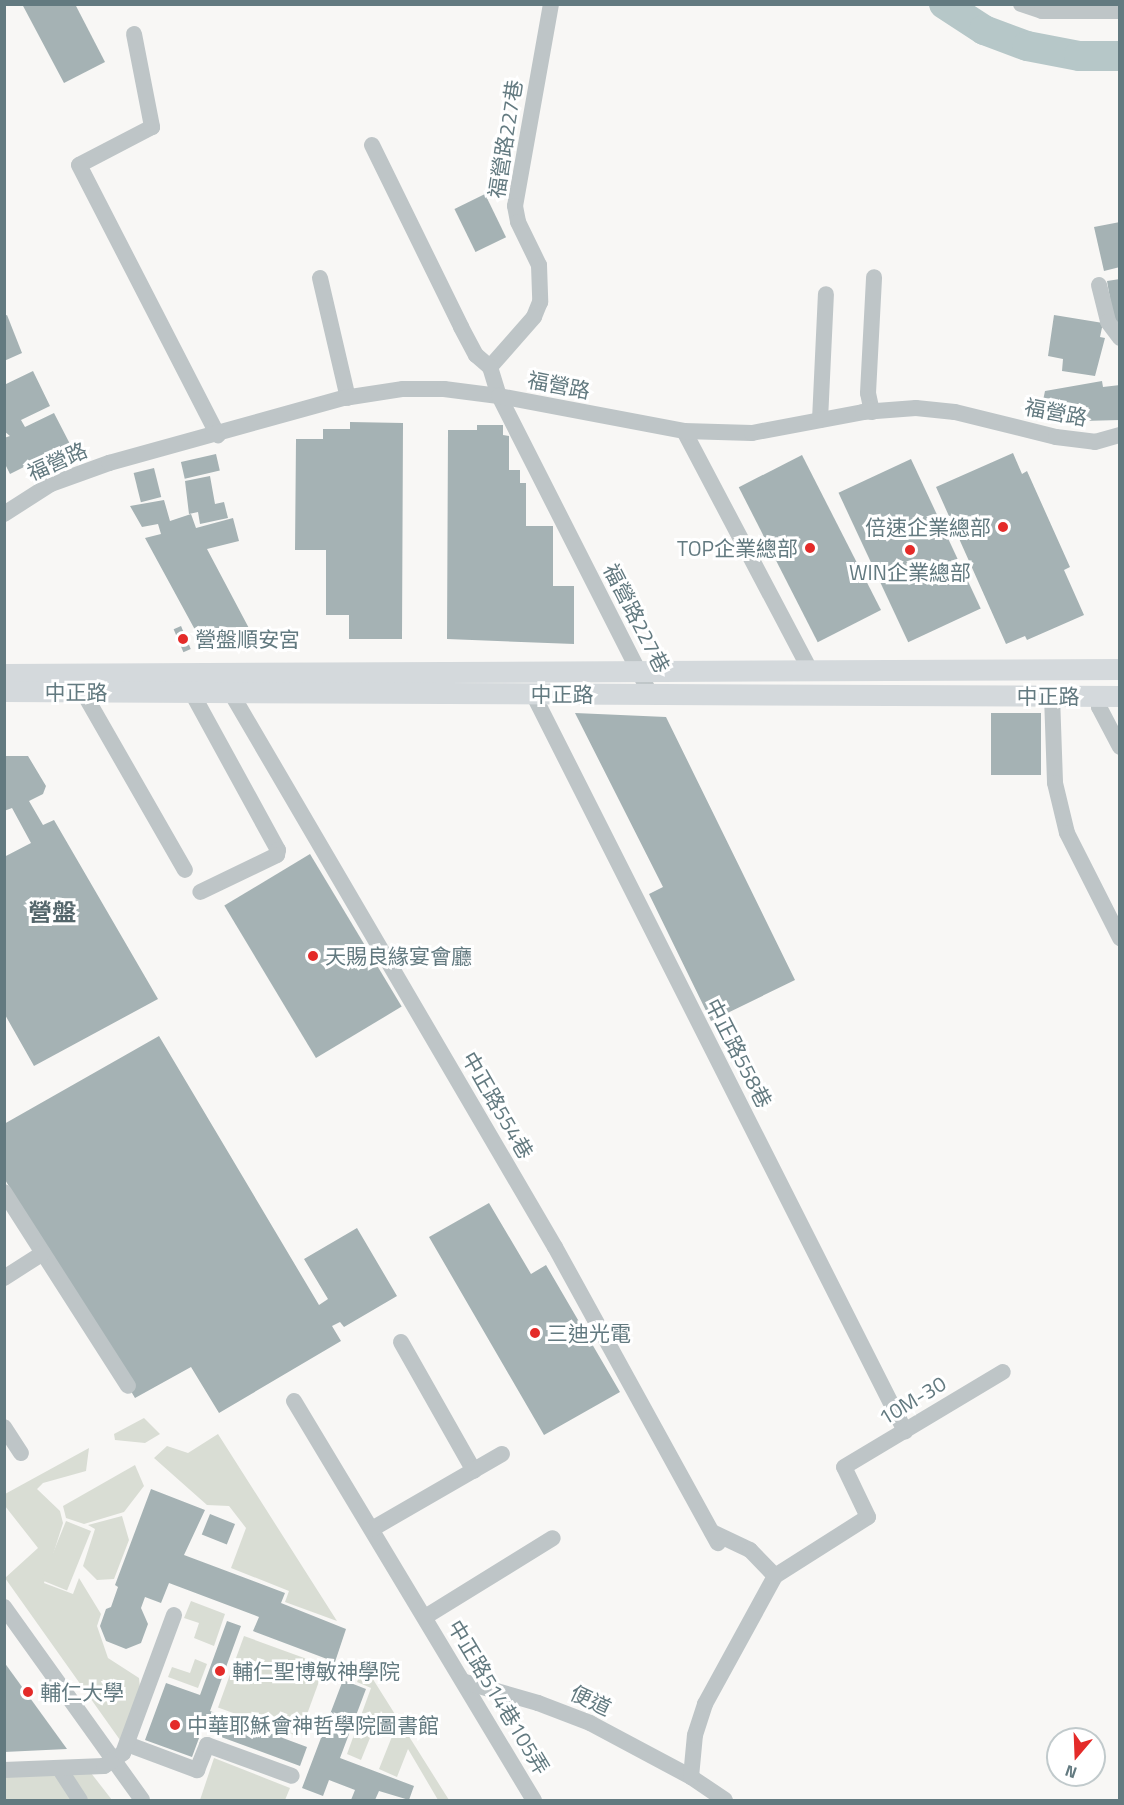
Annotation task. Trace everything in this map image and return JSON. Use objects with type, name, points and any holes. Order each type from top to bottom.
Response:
[{"type":"main road","name":"中正路","points":[[4,674],[1119,669]]},
{"type":"main road","name":"中正路","points":[[4,691],[1109,696]]},
{"type":"street","name":"福營路227巷","points":[[490,367],[534,317],[540,302],[539,265],[518,222],[515,206],[551,4]]},
{"type":"street","points":[[1021,4],[1042,11],[1119,10]]},
{"type":"street","points":[[134,34],[152,126],[79,165],[218,435]]},
{"type":"street","name":"福營路227巷","points":[[372,145],[461,327],[476,355],[490,367],[499,396],[651,695]]},
{"type":"street","points":[[872,412],[868,393],[874,277]]},
{"type":"street","points":[[320,278],[348,398]]},
{"type":"street","points":[[1099,285],[1108,322],[1119,338]]},
{"type":"street","points":[[820,420],[826,294]]},
{"type":"street","name":"福營路","points":[[4,514],[51,484],[78,474],[348,398],[425,388],[499,396],[684,431],[752,433],[872,412],[916,408],[955,412],[1056,437],[1095,442],[1119,435]]},
{"type":"street","points":[[684,431],[810,670]]},
{"type":"street","points":[[83,692],[185,870]]},
{"type":"street","points":[[192,693],[278,850],[277,855],[200,892]]},
{"type":"street","name":"中正路554巷","points":[[231,693],[555,1246],[718,1543],[712,1531],[750,1550],[775,1576]]},
{"type":"street","name":"中正路558巷","points":[[533,694],[904,1431]]},
{"type":"street","points":[[1052,696],[1055,783],[1067,833],[1119,938]]},
{"type":"street","points":[[1109,696],[1099,707],[1119,747]]},
{"type":"street","points":[[4,1192],[128,1386]]},
{"type":"street","points":[[4,1278],[43,1252]]},
{"type":"street","points":[[400,1342],[474,1470]]},
{"type":"street","name":"10M-30","points":[[775,1576],[868,1517],[844,1467],[1003,1372]]},
{"type":"street","name":"中正路514巷105弄","points":[[294,1401],[534,1800]]},
{"type":"street","points":[[4,1427],[21,1454]]},
{"type":"street","points":[[372,1529],[502,1454]]},
{"type":"street","name":"中正路514巷105弄","points":[[425,1617],[553,1538]]},
{"type":"street","points":[[691,1777],[694,1735],[705,1704],[775,1576]]},
{"type":"street","points":[[4,1607],[142,1800]]},
{"type":"street","points":[[4,1770],[104,1767],[123,1753],[174,1615]]},
{"type":"street","name":"便道","points":[[465,1682],[562,1711],[691,1777],[725,1800]]},
{"type":"street","points":[[127,1744],[197,1770],[207,1745],[292,1776]]},
{"type":"street","points":[[59,1768],[73,1796]]},
{"type":"shaded area","points":[[144,1418],[160,1434],[145,1443],[115,1440],[114,1434]]},
{"type":"shaded area","points":[[218,1434],[337,1621],[285,1602],[289,1591],[231,1568],[246,1528],[229,1506],[207,1505],[154,1458],[167,1446],[188,1453]]},
{"type":"shaded area","points":[[89,1448],[86,1471],[43,1483],[37,1489],[60,1511],[63,1523],[44,1583],[73,1594],[79,1578],[101,1614],[97,1626],[108,1658],[139,1678],[141,1698],[120,1740],[5,1578],[38,1548],[5,1506],[5,1494]]},
{"type":"shaded area","points":[[135,1465],[144,1486],[124,1512],[84,1524],[66,1518],[63,1506]]},
{"type":"shaded area","points":[[122,1516],[129,1540],[114,1579],[97,1580],[83,1566],[95,1529],[88,1525]]},
{"type":"shaded area","points":[[66,1521],[91,1531],[67,1590],[42,1580]]},
{"type":"shaded area","points":[[191,1601],[225,1614],[214,1646],[194,1638],[199,1623],[184,1618]]},
{"type":"shaded area","points":[[244,1636],[325,1665],[299,1737],[218,1707]]},
{"type":"shaded area","points":[[195,1659],[207,1664],[198,1688],[168,1677],[172,1667],[190,1673]]},
{"type":"shaded area","points":[[364,1665],[449,1800],[438,1800],[408,1749],[397,1777],[379,1769],[395,1729],[381,1711],[361,1760],[347,1754],[371,1688],[357,1682]]},
{"type":"shaded area","points":[[214,1758],[290,1788],[285,1800],[200,1800]]},
{"type":"shaded area","points":[[91,1773],[112,1800],[5,1800],[4,1777]]},
{"type":"building","points":[[22,4],[75,4],[105,62],[64,83]]},
{"type":"building","points":[[485,194],[506,237],[475,252],[454,209]]},
{"type":"building","points":[[1120,222],[1120,267],[1104,271],[1094,227]]},
{"type":"building","points":[[1120,279],[1120,326],[1115,327],[1107,281]]},
{"type":"building","points":[[7,315],[22,353],[4,361],[4,316]]},
{"type":"building","points":[[1054,315],[1103,323],[1100,337],[1105,338],[1095,376],[1062,371],[1063,359],[1048,356]]},
{"type":"building","points":[[33,371],[50,406],[21,420],[25,427],[54,413],[70,444],[10,474],[4,462],[4,438],[10,436],[4,431],[4,385]]},
{"type":"building","points":[[1102,381],[1103,387],[1120,385],[1120,420],[1082,421],[1059,416],[1059,411],[1050,415],[1041,410],[1045,391]]},
{"type":"building","points":[[350,422],[403,423],[402,639],[349,639],[349,615],[326,615],[326,550],[295,550],[296,439],[323,439],[323,429],[350,429]]},
{"type":"building","points":[[477,425],[503,425],[503,435],[509,436],[509,470],[520,470],[520,483],[526,483],[526,526],[553,526],[553,586],[574,586],[574,644],[447,639],[448,430],[477,430]]},
{"type":"building","name":"倍速企業總部","points":[[1013,453],[1022,474],[1027,471],[1070,567],[1064,570],[1084,615],[1027,640],[1025,636],[1006,644],[936,487]]},
{"type":"building","points":[[216,454],[220,471],[185,479],[181,462]]},
{"type":"building","name":"TOP企業總部","points":[[802,455],[881,610],[818,642],[739,487]]},
{"type":"building","name":"WIN企業總部","points":[[911,459],[981,609],[908,642],[838,493]]},
{"type":"building","points":[[154,468],[161,497],[141,502],[134,473]]},
{"type":"building","points":[[210,476],[215,504],[224,502],[228,518],[200,524],[198,512],[189,514],[185,481]]},
{"type":"building","points":[[164,500],[170,521],[191,514],[196,528],[233,518],[239,541],[207,549],[260,649],[206,650],[145,538],[161,534],[158,524],[142,527],[130,506]]},
{"type":"building","name":"營盤順安宮","points":[[181,626],[191,649],[183,652],[174,629]]},
{"type":"building","points":[[575,713],[666,717],[795,980],[711,1021],[649,894],[663,887]]},
{"type":"building","points":[[991,713],[1041,713],[1041,775],[991,775]]},
{"type":"building","points":[[4,756],[28,756],[46,786],[43,794],[29,801],[43,825],[54,820],[158,999],[34,1066],[4,1013],[4,857],[31,843],[12,808],[4,811]]},
{"type":"building","name":"天賜良緣宴會廳","points":[[310,854],[402,1007],[316,1058],[224,906]]},
{"type":"building","points":[[159,1036],[319,1305],[328,1299],[304,1259],[357,1228],[397,1296],[344,1327],[340,1322],[332,1326],[341,1341],[219,1413],[191,1367],[135,1398],[4,1178],[4,1124]]},
{"type":"building","name":"三迪光電","points":[[489,1203],[531,1274],[546,1265],[620,1392],[544,1435],[429,1237]]},
{"type":"building","points":[[151,1489],[205,1510],[184,1555],[285,1593],[281,1603],[346,1629],[335,1662],[253,1631],[259,1617],[169,1583],[161,1603],[145,1597],[141,1608],[148,1624],[141,1643],[126,1649],[106,1641],[100,1626],[106,1609],[111,1607],[118,1587],[115,1585]]},
{"type":"building","points":[[210,1514],[235,1524],[227,1545],[202,1534]]},
{"type":"building","points":[[227,1621],[241,1626],[210,1711],[307,1747],[300,1766],[202,1730],[192,1757],[145,1740],[166,1683],[200,1695]]},
{"type":"building","points":[[4,1662],[67,1749],[4,1752]]},
{"type":"building","points":[[343,1680],[366,1689],[340,1758],[414,1786],[409,1800],[379,1791],[375,1800],[351,1800],[355,1790],[329,1780],[323,1796],[302,1788]]},
{"type":"waterway","points":[[944,4],[984,30],[1027,46],[1079,56],[1120,56]]},
{"type":"place","name":"倍速企業總部","points":[[1003,527]]},
{"type":"place","name":"TOP企業總部","points":[[810,548]]},
{"type":"place","name":"WIN企業總部","points":[[910,550]]},
{"type":"place","name":"營盤順安宮","points":[[183,639]]},
{"type":"place","name":"天賜良緣宴會廳","points":[[313,956]]},
{"type":"place","name":"三迪光電","points":[[535,1333]]},
{"type":"place","name":"輔仁聖博敏神學院","points":[[220,1671]]},
{"type":"place","name":"輔仁大學","points":[[28,1692]]},
{"type":"place","name":"中華耶穌會神哲學院圖書館","points":[[175,1725]]},
{"type":"district","name":"營盤","points":[[52,913]]}]
